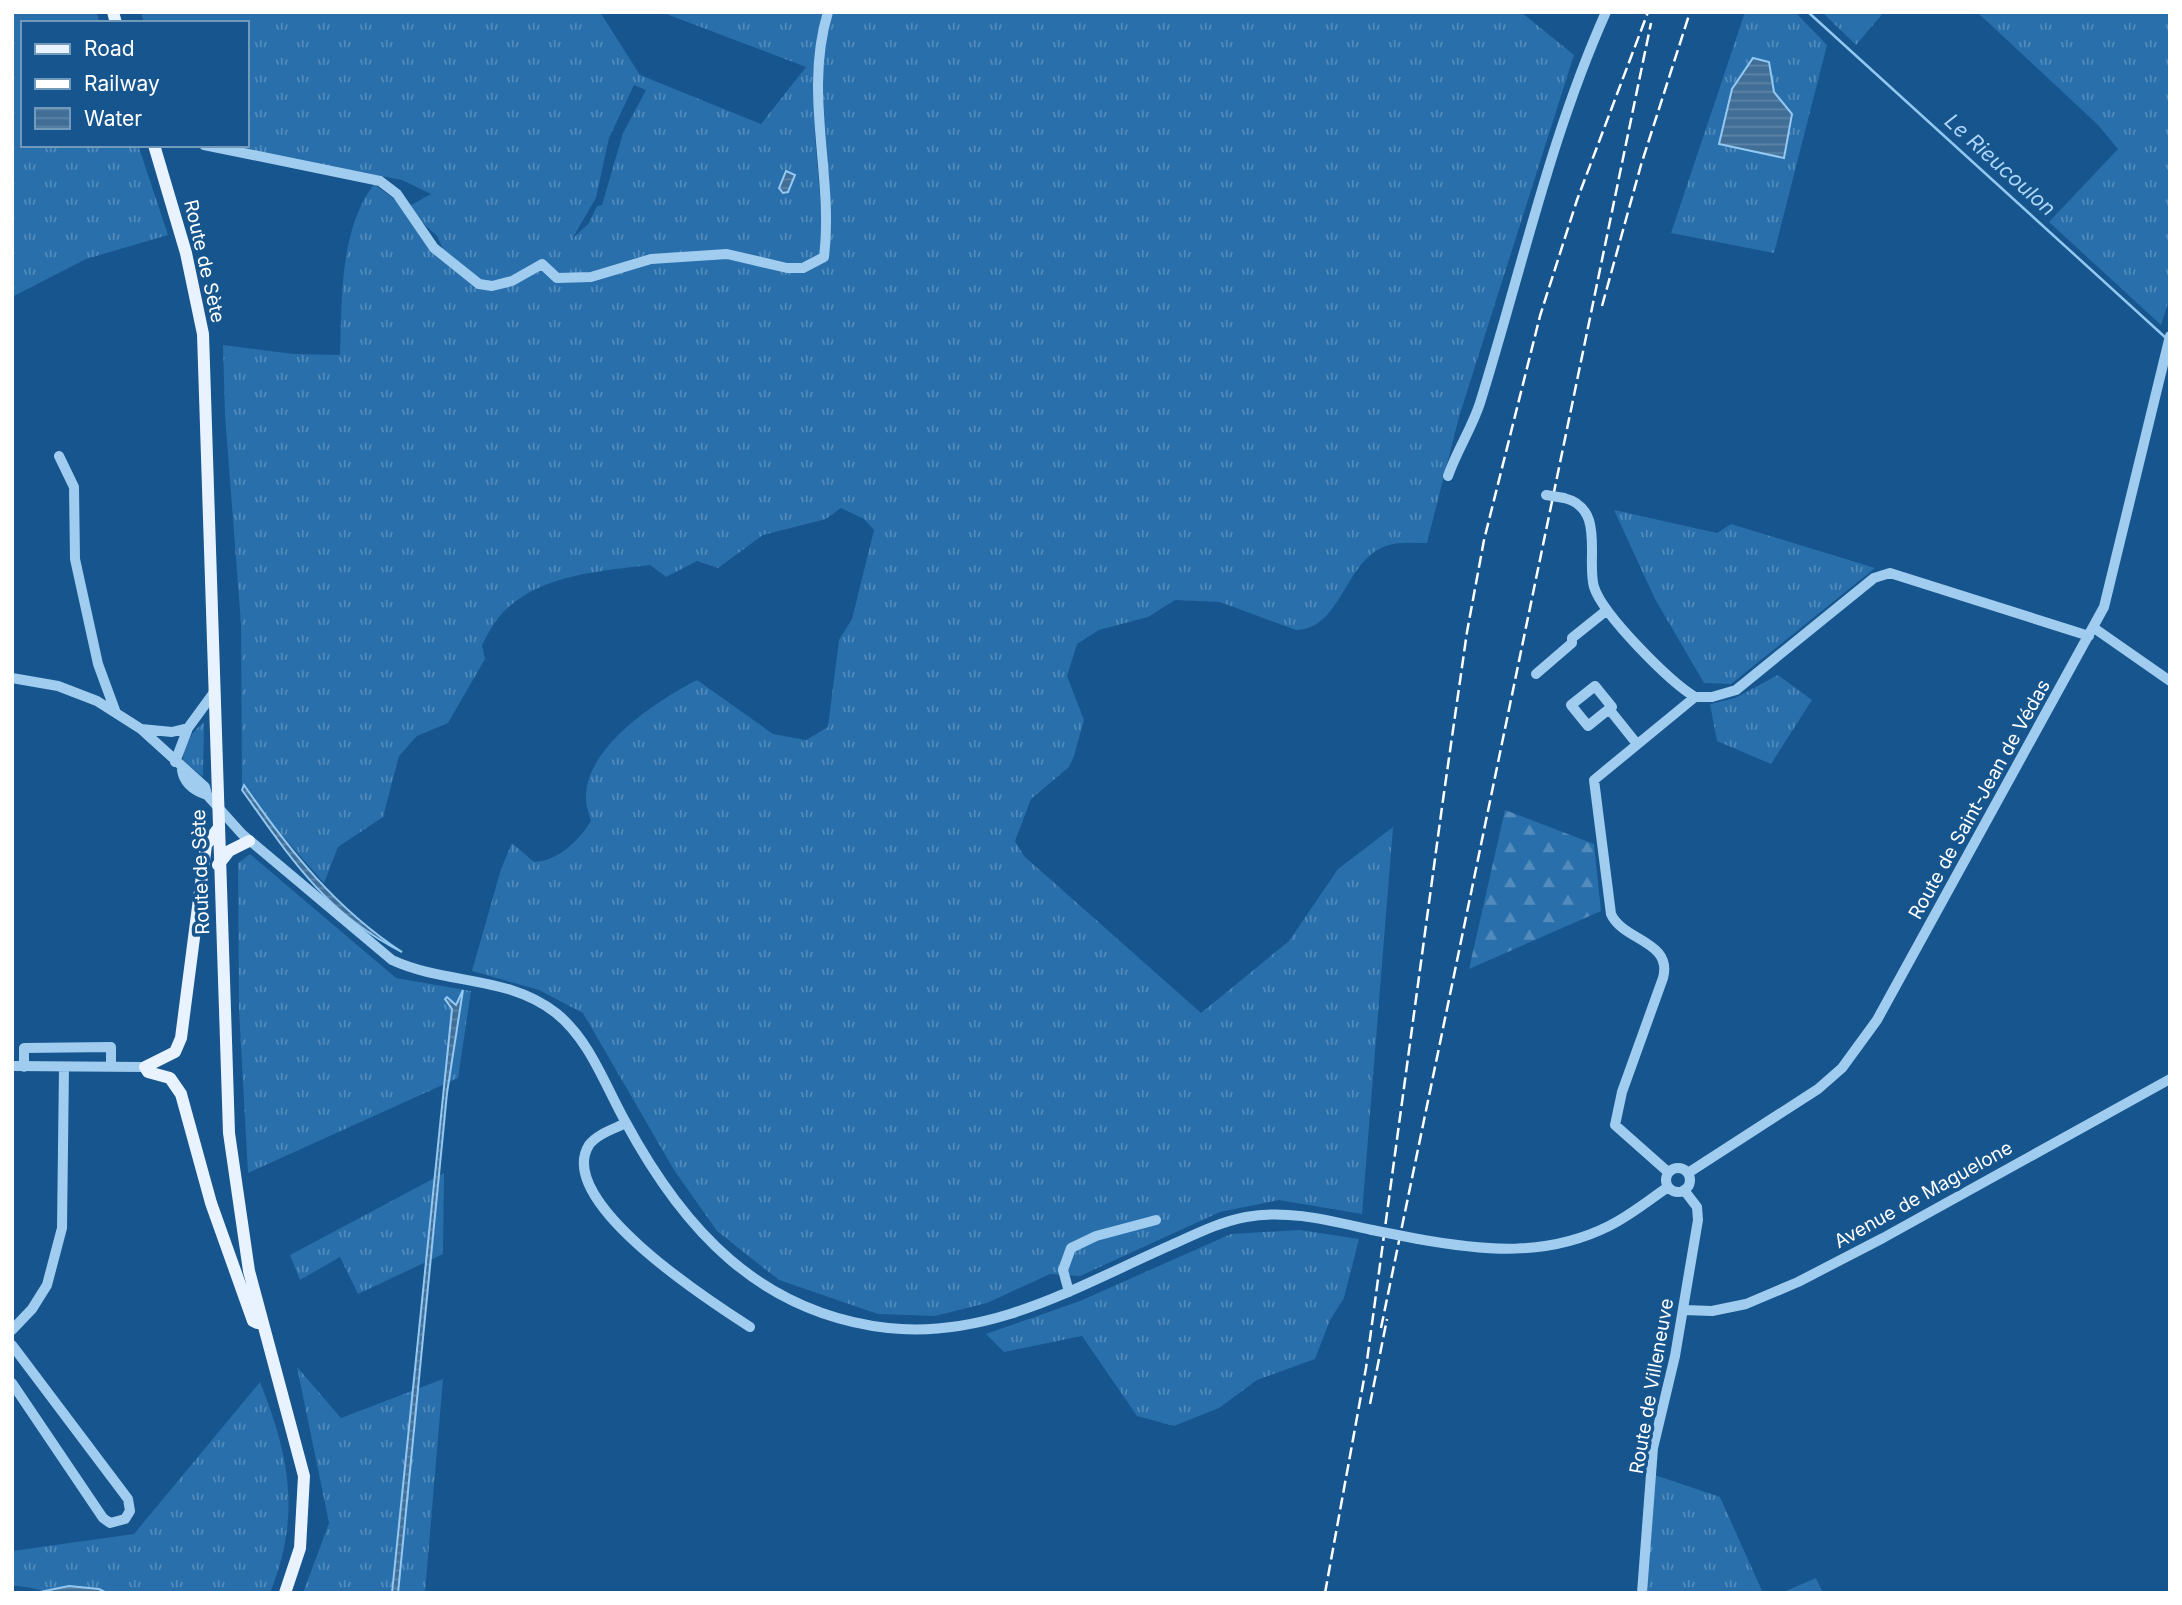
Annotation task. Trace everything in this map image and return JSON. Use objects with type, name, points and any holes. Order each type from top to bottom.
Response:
[{"type":"main road","name":"Route de Sète","points":[[156,147],[186,253],[203,334],[216,690],[212,799],[217,830],[229,1133],[249,1271],[304,1476],[300,1548],[285,1593]]},
{"type":"main road","points":[[217,830],[206,845],[181,1038],[175,1052],[145,1067],[148,1072],[170,1078],[181,1094],[211,1203],[253,1321],[263,1327]]},
{"type":"main road","points":[[218,865],[229,851],[249,841]]},
{"type":"street","points":[[214,147],[380,181],[397,194],[434,248],[479,284],[492,286],[512,281],[542,264],[557,278],[591,277],[651,259],[727,254],[787,268],[803,268],[824,257],[827,234],[818,125],[818,89],[819,53],[828,12]]},
{"type":"street","points":[[1448,476],[1480,406],[1547,173],[1581,68],[1606,12]]},
{"type":"street","name":"Route de Saint-Jean de Védas","points":[[1688,1173],[1818,1089],[1858,1048],[1877,1020],[2092,632],[2111,584],[2170,336]]},
{"type":"street","points":[[59,456],[74,487],[75,559],[98,664],[116,713]]},
{"type":"street","points":[[1546,495],[1564,498],[1580,507],[1592,529],[1593,579],[1607,610],[1672,679],[1695,696],[1712,697],[1736,690],[1874,578],[1890,573],[2092,632],[2170,681]]},
{"type":"street","points":[[1536,674],[1572,643],[1572,638],[1607,610]]},
{"type":"street","points":[[12,678],[74,691],[141,729],[205,787],[212,799],[249,841],[392,960],[415,971],[514,988],[557,1014],[580,1039],[664,1187],[716,1249],[747,1275],[799,1305],[854,1322],[890,1328],[928,1329],[1004,1318],[1069,1292],[1210,1228],[1246,1217],[1290,1215],[1494,1251],[1549,1246],[1609,1226],[1668,1187]]},
{"type":"street","points":[[179,766],[188,728],[216,690]]},
{"type":"street","points":[[1668,1187],[1668,1172],[1615,1125],[1622,1092],[1663,978],[1665,964],[1655,947],[1620,928],[1611,914],[1592,787],[1600,774],[1695,696]]},
{"type":"street","points":[[1608,709],[1637,744]]},
{"type":"street","points":[[141,729],[172,732],[188,728]]},
{"type":"street","points":[[24,1067],[24,1048],[111,1047],[111,1067]]},
{"type":"street","points":[[12,1066],[145,1067]]},
{"type":"street","points":[[12,1331],[32,1310],[47,1285],[62,1228],[64,1067]]},
{"type":"street","name":"Avenue de Maguelone","points":[[1684,1310],[1712,1311],[1746,1304],[1786,1287],[1894,1232],[2170,1079]]},
{"type":"street","points":[[626,1123],[603,1134],[588,1147],[584,1161],[596,1198],[620,1230],[750,1327]]},
{"type":"street","points":[[1668,1172],[1679,1167],[1688,1173],[1691,1181],[1684,1191],[1674,1191],[1668,1187]]},
{"type":"street","name":"Route de Villeneuve","points":[[1642,1593],[1653,1448],[1684,1310],[1698,1220],[1698,1207],[1684,1191]]},
{"type":"street","points":[[1069,1292],[1063,1270],[1071,1248],[1096,1236],[1156,1220]]},
{"type":"street","points":[[12,1345],[128,1499],[130,1511],[125,1519],[110,1523],[103,1518],[12,1383]]},
{"type":"green space","points":[[12,12],[97,12],[99,21],[21,21],[21,147],[139,147],[168,235],[86,259],[12,297]]},
{"type":"green space","points":[[141,12],[600,12],[640,75],[761,124],[806,67],[661,12],[1521,12],[1574,55],[1459,417],[1427,543],[1394,544],[1370,555],[1359,567],[1333,608],[1311,627],[1296,630],[1220,602],[1175,600],[1148,617],[1099,630],[1077,644],[1067,676],[1084,720],[1074,756],[1069,767],[1031,799],[1015,841],[1024,856],[1201,1013],[1289,941],[1338,869],[1393,827],[1362,1214],[1279,1200],[1220,1212],[1080,1276],[1050,1274],[987,1303],[935,1316],[878,1314],[779,1280],[717,1231],[674,1170],[583,1013],[539,990],[472,971],[501,869],[512,843],[534,862],[560,854],[574,842],[591,821],[586,800],[588,781],[597,762],[610,744],[644,713],[697,680],[773,734],[806,740],[828,727],[839,640],[852,619],[874,530],[864,519],[841,508],[826,519],[763,535],[718,568],[697,561],[666,577],[650,565],[589,573],[549,584],[513,603],[494,623],[482,645],[485,659],[448,723],[417,736],[399,756],[383,817],[338,847],[324,883],[242,790],[241,624],[225,415],[223,345],[294,354],[340,355],[342,289],[348,244],[363,203],[374,184],[406,208],[431,194],[402,180],[229,147],[248,147],[248,21],[143,21]],"holes":[[[814,70],[822,221],[815,136]],[[634,85],[646,90],[623,133],[602,205],[597,206],[589,223],[572,239],[596,198],[609,138]],[[411,212],[437,236],[444,251],[470,271],[442,255]]]},
{"type":"green space","points":[[1745,12],[1795,12],[1827,45],[1774,253],[1671,233]]},
{"type":"green space","points":[[1822,12],[1884,12],[1856,45]]},
{"type":"green space","points":[[1977,12],[2170,12],[2170,297],[2161,325],[2049,222],[2118,149],[2098,125]]},
{"type":"green space","points":[[1614,510],[1717,533],[1731,524],[1875,568],[1731,684],[1704,683],[1655,599]]},
{"type":"green space","points":[[1778,675],[1812,700],[1771,764],[1717,741],[1710,704],[1735,698]]},
{"type":"green space","points":[[204,722],[203,777],[183,761],[189,739]]},
{"type":"green space","points":[[1505,810],[1594,844],[1601,911],[1469,969]]},
{"type":"green space","points":[[250,854],[396,978],[471,991],[458,1078],[248,1173],[239,1010],[238,863]]},
{"type":"green space","points":[[444,1173],[443,1254],[358,1294],[340,1257],[300,1280],[290,1255]]},
{"type":"green space","points":[[1300,1230],[1359,1239],[1344,1298],[1330,1320],[1315,1359],[1257,1380],[1219,1408],[1174,1426],[1137,1416],[1082,1336],[1004,1352],[986,1334],[1080,1301],[1231,1234]]},
{"type":"green space","points":[[297,1367],[341,1418],[443,1379],[425,1593],[303,1593],[329,1523]]},
{"type":"green space","points":[[260,1382],[279,1436],[288,1487],[286,1538],[270,1593],[107,1593],[90,1588],[48,1591],[12,1586],[12,1551],[134,1534]]},
{"type":"green space","points":[[1655,1475],[1720,1497],[1763,1593],[1647,1593]]},
{"type":"green space","points":[[1816,1578],[1823,1593],[1781,1593]]},
{"type":"water","points":[[1753,58],[1769,62],[1774,92],[1792,114],[1784,158],[1719,144],[1732,89]]},
{"type":"water","points":[[786,171],[795,175],[788,192],[783,193],[779,188]]},
{"type":"water","points":[[244,785],[278,832],[315,876],[356,917],[402,952],[351,920],[311,881],[242,790]]},
{"type":"water","points":[[463,990],[447,1093],[398,1593],[392,1593],[452,1009],[445,999],[447,997],[456,1005]]},
{"type":"water","points":[[69,1586],[99,1589],[107,1593],[35,1593]]},
{"type":"waterway","name":"Le Rieucoulon","points":[[1808,12],[2166,338]]},
{"type":"railway","points":[[1325,1593],[1366,1368],[1442,807],[1467,632],[1484,540],[1540,316],[1577,200],[1648,12]]},
{"type":"railway","points":[[1602,306],[1641,165],[1690,12]]},
{"type":"railway","points":[[1381,1328],[1651,23]]},
{"type":"railway","points":[[1370,1404],[1387,1319]]}]
